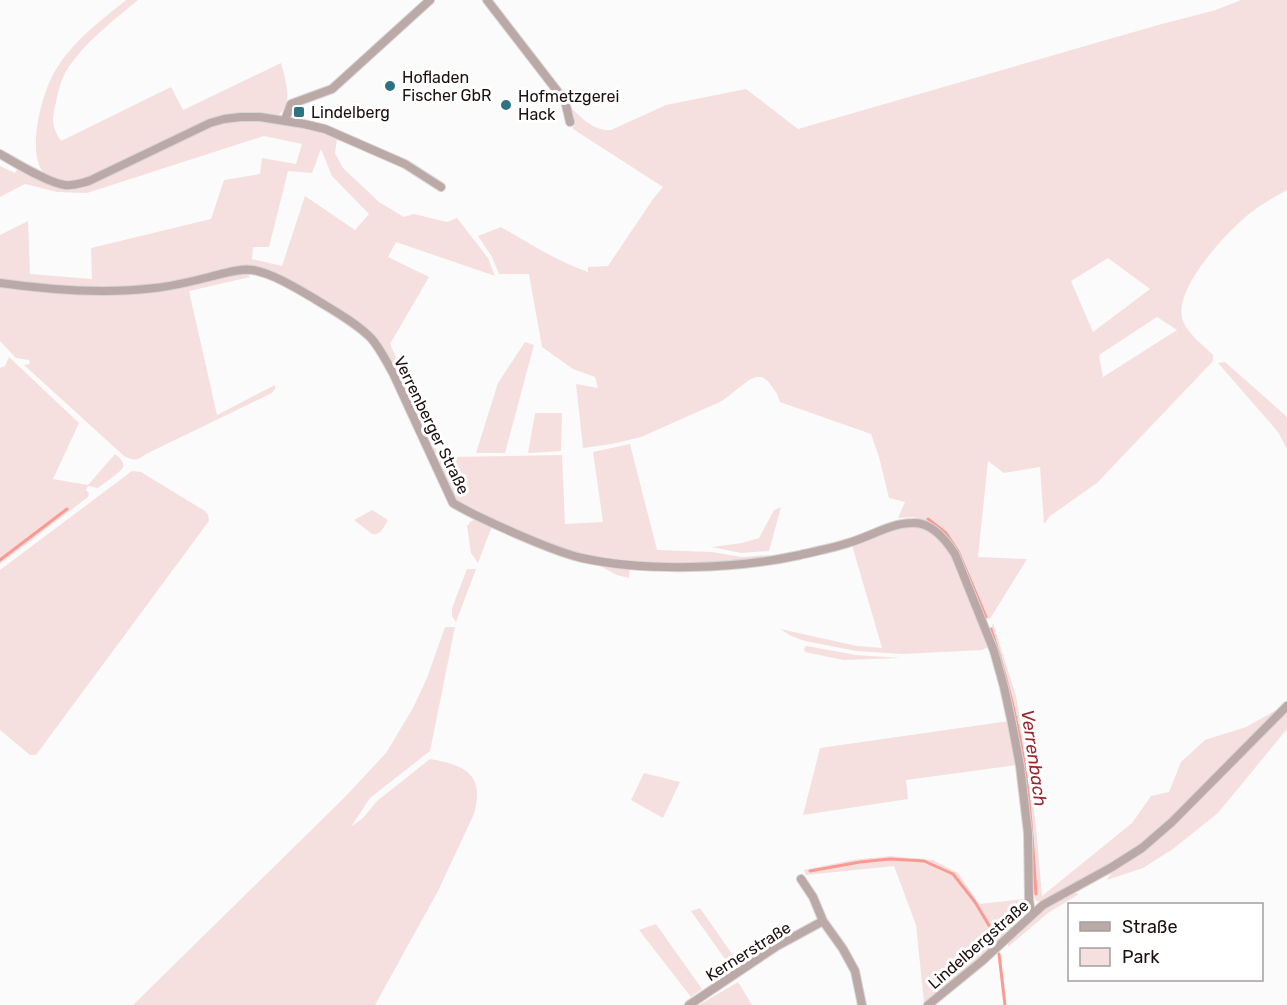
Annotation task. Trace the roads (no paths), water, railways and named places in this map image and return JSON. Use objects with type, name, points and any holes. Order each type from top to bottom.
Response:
[{"type":"street","points":[[285,120],[291,104],[332,89],[430,0]]},
{"type":"street","points":[[487,0],[564,101],[570,122]]},
{"type":"street","points":[[0,154],[56,183],[76,184],[88,181],[210,123],[241,117],[285,120],[324,129],[405,164],[441,187]]},
{"type":"street","name":"Verrenberger Straße","points":[[0,282],[52,288],[128,290],[157,288],[236,270],[252,270],[289,284],[356,324],[372,339],[393,373],[453,503],[473,515],[531,540],[582,558],[622,564],[704,566],[772,560],[848,543],[898,525],[915,522],[932,528],[946,540],[955,554],[994,651],[1004,687],[1022,777],[1028,833],[1031,915]]},
{"type":"street","name":"Lindelbergstraße","points":[[928,1005],[982,961],[1043,905],[1113,867],[1150,841],[1180,814],[1287,706]]},
{"type":"street","points":[[801,879],[813,897],[823,921],[855,971],[862,1005]]},
{"type":"street","name":"Kernerstraße","points":[[689,1005],[777,946],[823,921]]},
{"type":"waterway","points":[[0,560],[67,509]]},
{"type":"waterway","name":"Verrenbach","points":[[928,519],[946,533],[958,551],[986,617]]},
{"type":"waterway","name":"Verrenbach","points":[[991,629],[1010,694],[1021,745],[1030,811],[1036,894]]},
{"type":"waterway","points":[[810,871],[890,859],[924,861],[953,874],[975,902],[996,937]]},
{"type":"waterway","name":"Verrenbach","points":[[999,954],[1005,1005]]},
{"type":"place","name":"Hofladen Fischer GbR","points":[[390,86]]},
{"type":"place","name":"Hofmetzgerei Hack","points":[[506,105]]},
{"type":"place","name":"Lindelberg","points":[[299,112]]}]
